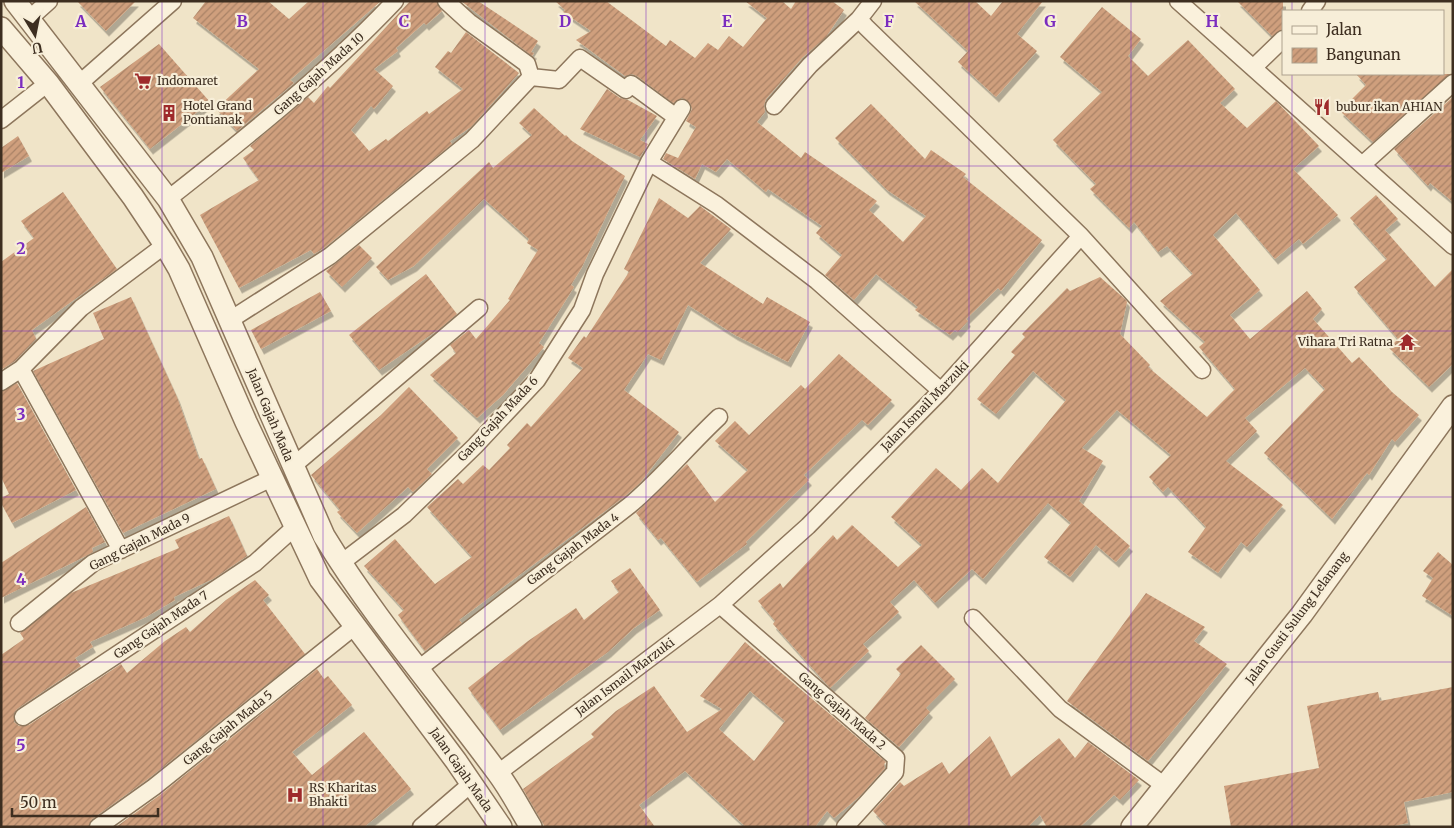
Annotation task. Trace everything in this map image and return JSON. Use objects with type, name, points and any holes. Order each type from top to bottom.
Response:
[{"type":"street","name":"Jalan Gajah Mada","points":[[15,1],[168,199],[202,257],[324,536],[417,670],[498,773],[531,827]]},
{"type":"street","points":[[29,19],[48,1]]},
{"type":"street","points":[[80,83],[173,1]]},
{"type":"street","name":"Gang Gajah Mada 10","points":[[168,199],[294,97],[362,36],[395,1]]},
{"type":"street","points":[[230,320],[330,256],[472,140],[531,77],[527,64],[469,22],[446,1]]},
{"type":"street","points":[[774,106],[810,65],[859,19],[873,1]]},
{"type":"street","points":[[1178,1],[1453,246]]},
{"type":"street","points":[[859,19],[1081,236],[1202,370]]},
{"type":"street","name":"Jalan Gajah Mada","points":[[1,28],[48,83],[165,245],[179,269],[246,422],[320,579],[472,783],[501,827]]},
{"type":"street","points":[[1253,68],[1282,40]]},
{"type":"street","name":"Gang Gajah Mada 6","points":[[341,563],[404,515],[475,446],[537,380],[582,310],[595,274],[649,162],[679,113],[631,84],[626,90],[580,58],[560,80],[531,77]]},
{"type":"street","points":[[1,120],[48,83]]},
{"type":"street","points":[[1362,165],[1453,83]]},
{"type":"street","points":[[115,174],[137,157]]},
{"type":"street","points":[[649,162],[717,205],[817,281],[942,391]]},
{"type":"street","name":"Jalan Ismail Marzuki","points":[[498,773],[720,605],[808,526],[942,391],[1081,236]]},
{"type":"street","points":[[1,382],[21,368],[81,308],[165,245]]},
{"type":"street","points":[[293,466],[479,308]]},
{"type":"street","points":[[21,368],[121,550]]},
{"type":"street","name":"Jalan Gusti Sulung Lelanang","points":[[1133,826],[1302,614],[1453,406]]},
{"type":"street","points":[[246,422],[269,412]]},
{"type":"street","name":"Gang Gajah Mada 4","points":[[417,670],[630,505],[660,479],[681,453],[719,417]]},
{"type":"street","name":"Gang Gajah Mada 9","points":[[19,623],[93,563],[272,478]]},
{"type":"street","name":"Gang Gajah Mada 7","points":[[23,717],[255,563],[296,527]]},
{"type":"street","name":"Gang Gajah Mada 2","points":[[720,605],[896,758],[895,772],[845,827]]},
{"type":"street","points":[[974,618],[1060,709],[1165,786]]},
{"type":"street","name":"Gang Gajah Mada 5","points":[[98,827],[154,787],[355,626]]},
{"type":"street","points":[[421,827],[472,783]]},
{"type":"building","points":[[77,1],[136,1],[106,31]]},
{"type":"building","points":[[206,1],[268,1],[289,19],[309,1],[381,1],[290,80],[294,83],[237,131],[216,109],[259,69],[193,18]]},
{"type":"building","points":[[410,1],[436,1],[442,11],[426,25],[424,23],[396,48],[398,51],[374,69],[393,86],[374,109],[371,106],[351,130],[369,151],[386,139],[388,141],[427,111],[429,114],[463,89],[435,67],[448,51],[451,53],[466,32],[519,73],[471,127],[450,141],[452,144],[324,248],[314,254],[311,250],[239,288],[200,215],[259,180],[243,158],[254,150],[250,146],[308,97],[314,103]]},
{"type":"building","points":[[461,1],[478,1],[538,41],[531,52],[534,53],[532,56]]},
{"type":"building","points":[[555,1],[606,1],[666,46],[670,40],[695,58],[708,43],[718,50],[729,36],[743,47],[767,18],[745,1],[782,1],[791,9],[796,1],[832,1],[844,10],[826,37],[802,58],[766,99],[764,105],[765,112],[757,122],[801,158],[805,152],[877,201],[869,210],[903,242],[926,216],[887,190],[835,138],[871,104],[925,159],[931,150],[966,174],[963,177],[1042,240],[1001,291],[998,288],[966,319],[968,321],[958,332],[955,330],[950,335],[915,310],[918,307],[876,274],[854,300],[825,275],[842,255],[816,233],[822,226],[768,189],[766,192],[727,159],[716,172],[702,164],[695,179],[663,159],[666,153],[678,158],[696,127],[686,121],[692,109],[690,103],[682,98],[673,103],[637,76],[632,74],[625,76],[576,40],[591,31],[563,12],[565,10]]},
{"type":"building","points":[[914,1],[975,1],[991,16],[1003,1],[1043,1],[1017,34],[1037,51],[996,97],[958,62],[968,51]]},
{"type":"building","points":[[1237,1],[1283,1],[1282,30],[1272,36]]},
{"type":"building","points":[[1102,7],[1141,39],[1128,56],[1148,76],[1188,40],[1235,89],[1220,103],[1247,128],[1276,101],[1319,146],[1293,169],[1338,215],[1303,244],[1299,239],[1275,259],[1236,213],[1213,235],[1260,290],[1230,315],[1250,339],[1307,291],[1322,309],[1313,319],[1352,363],[1359,357],[1392,392],[1419,415],[1395,442],[1392,439],[1369,475],[1367,473],[1332,519],[1264,453],[1325,389],[1305,368],[1245,418],[1257,431],[1226,461],[1283,505],[1247,547],[1241,542],[1218,573],[1188,552],[1206,527],[1168,487],[1163,492],[1149,477],[1171,455],[1117,410],[1082,448],[1103,461],[1079,501],[1130,546],[1116,562],[1096,545],[1070,577],[1044,557],[1071,523],[1048,503],[983,579],[972,569],[935,603],[914,580],[890,602],[899,612],[863,644],[869,651],[830,688],[773,624],[775,621],[758,601],[780,583],[783,588],[833,535],[837,540],[852,525],[898,567],[922,545],[891,517],[936,468],[961,490],[982,468],[998,483],[1066,400],[1033,371],[996,414],[977,399],[1015,355],[1011,352],[1025,337],[1022,334],[1067,288],[1070,291],[1100,277],[1126,300],[1120,334],[1150,365],[1148,367],[1207,417],[1235,389],[1199,347],[1205,342],[1160,301],[1193,274],[1167,246],[1158,252],[1134,222],[1129,228],[1090,189],[1096,184],[1053,140],[1102,92],[1060,57]]},
{"type":"building","points":[[159,44],[210,102],[150,149],[100,87]]},
{"type":"building","points":[[1450,74],[1373,142],[1340,111],[1366,85],[1357,75]]},
{"type":"building","points":[[607,89],[620,98],[628,100],[657,116],[640,140],[648,144],[640,157],[580,129]]},
{"type":"building","points":[[1453,97],[1453,202],[1430,183],[1428,186],[1394,149]]},
{"type":"building","points":[[534,108],[565,136],[625,176],[582,267],[571,285],[574,287],[539,343],[544,347],[503,395],[477,418],[430,375],[456,353],[450,345],[469,330],[476,339],[510,300],[508,299],[538,250],[527,243],[529,239],[484,199],[414,266],[388,280],[376,267],[489,162],[493,168],[532,135],[519,123]]},
{"type":"building","points":[[18,136],[29,156],[1,173],[1,148]]},
{"type":"building","points":[[63,192],[117,269],[32,330],[36,339],[15,361],[1,370],[1,262],[34,238],[21,221]]},
{"type":"building","points":[[1376,195],[1398,219],[1385,230],[1435,287],[1453,269],[1453,364],[1429,387],[1389,348],[1398,339],[1354,287],[1387,259],[1350,218]]},
{"type":"building","points":[[659,198],[688,218],[700,206],[731,229],[700,263],[763,304],[767,297],[810,322],[788,362],[735,335],[688,305],[661,360],[648,354],[624,390],[679,432],[640,483],[624,497],[459,620],[462,623],[425,651],[398,615],[404,610],[364,566],[395,539],[435,584],[472,557],[427,507],[458,479],[463,484],[483,465],[489,470],[510,448],[507,445],[527,423],[531,427],[583,368],[568,358],[584,336],[586,338],[629,272],[624,269]]},
{"type":"building","points":[[359,245],[372,258],[342,287],[326,271]]},
{"type":"building","points":[[426,274],[457,314],[438,330],[379,370],[349,335]]},
{"type":"building","points":[[320,292],[331,311],[261,349],[251,330]]},
{"type":"building","points":[[131,297],[177,397],[199,459],[202,458],[216,489],[123,533],[33,371],[104,339],[93,313]]},
{"type":"building","points":[[839,354],[892,400],[868,425],[862,420],[804,475],[809,480],[746,542],[747,544],[697,582],[661,538],[658,540],[636,513],[687,464],[715,502],[748,470],[715,441],[735,421],[749,435],[801,385],[805,389]]},
{"type":"building","points":[[17,383],[76,490],[12,523],[1,503],[1,498],[9,494],[1,477],[1,392]]},
{"type":"building","points":[[409,387],[458,438],[427,469],[432,474],[413,492],[408,487],[357,533],[337,512],[340,510],[311,475],[381,415]]},
{"type":"building","points":[[86,507],[105,542],[92,548],[93,552],[86,556],[1,598],[1,563]]},
{"type":"building","points":[[229,516],[247,556],[213,579],[174,597],[175,600],[146,617],[90,642],[93,647],[75,658],[81,666],[17,709],[14,713],[14,722],[19,726],[29,725],[121,664],[127,673],[165,641],[186,627],[190,632],[226,600],[255,580],[269,595],[263,600],[305,654],[148,779],[92,819],[88,827],[1,827],[1,655],[24,639],[20,633],[71,593],[179,548],[175,540]]},
{"type":"building","points":[[1438,552],[1453,565],[1453,616],[1422,596],[1433,578],[1423,571]]},
{"type":"building","points":[[630,568],[660,610],[634,628],[608,652],[500,730],[468,688],[528,641],[576,608],[584,620],[619,592],[611,581]]},
{"type":"building","points":[[1146,593],[1205,627],[1194,641],[1227,664],[1148,761],[1067,701]]},
{"type":"building","points":[[745,642],[886,762],[884,764],[885,768],[860,796],[834,818],[827,811],[815,827],[746,827],[685,771],[639,805],[655,827],[545,827],[523,789],[594,737],[591,734],[616,711],[654,686],[687,732],[722,709],[700,696]],"holes":[[[750,691],[785,721],[754,761],[719,729]]]},
{"type":"building","points":[[921,645],[955,679],[926,708],[930,712],[899,747],[865,718],[901,674],[896,669]]},
{"type":"building","points":[[317,669],[324,679],[328,676],[352,705],[292,752],[312,775],[364,732],[411,789],[364,827],[116,827],[160,795]]},
{"type":"building","points":[[1453,687],[1453,792],[1404,802],[1408,823],[1389,827],[1231,827],[1224,786],[1319,768],[1307,706],[1378,692],[1380,701]]},
{"type":"building","points":[[990,736],[1011,777],[1059,738],[1075,758],[1088,742],[1139,780],[1120,800],[1114,795],[1080,827],[1047,827],[1040,815],[1028,827],[888,827],[873,811],[900,782],[904,786],[942,762],[949,774]]},
{"type":"place","name":"Indomaret","points":[[143,81]]},
{"type":"place","name":"bubur ikan AHIAN","points":[[1322,107]]},
{"type":"place","name":"Hotel Grand Pontianak","points":[[169,113]]},
{"type":"place","name":"Vihara Tri Ratna","points":[[1407,342]]},
{"type":"place","name":"RS Kharitas Bhakti","points":[[295,795]]}]
